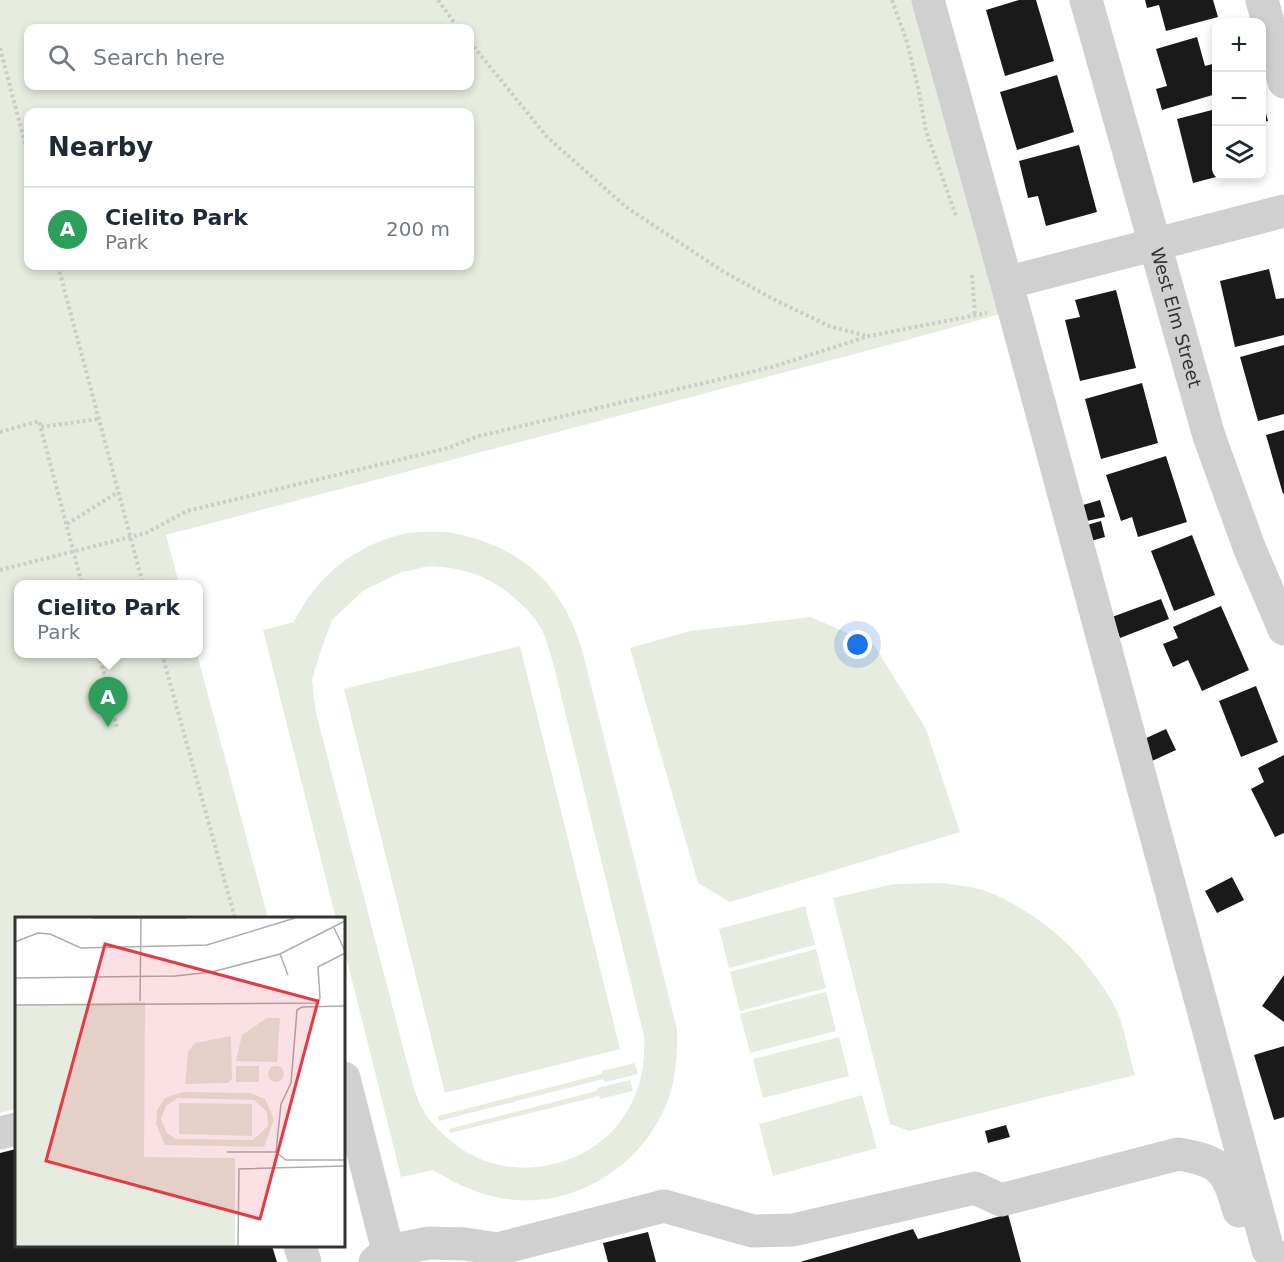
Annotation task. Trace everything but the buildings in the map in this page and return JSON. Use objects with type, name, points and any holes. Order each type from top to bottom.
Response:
[{"type":"street","points":[[928,0],[1017,317],[1268,1250],[1282,1262]]},
{"type":"street","name":"West Elm Street","points":[[1086,0],[1209,436],[1249,547],[1284,629]]},
{"type":"street","points":[[1262,0],[1284,82]]},
{"type":"street","points":[[1022,279],[1284,211]]},
{"type":"street","points":[[345,1083],[382,1257],[429,1243],[465,1244],[498,1249],[664,1206],[753,1231],[793,1230],[975,1188],[1001,1200],[1178,1154],[1202,1158],[1221,1169],[1230,1180],[1253,1262]]},
{"type":"street","points":[[0,1133],[15,1129]]},
{"type":"street","points":[[301,1247],[305,1262]]},
{"type":"path","points":[[438,0],[455,24]]},
{"type":"path","points":[[892,0],[907,42],[926,131],[958,223]]},
{"type":"path","points":[[474,47],[547,137],[626,207],[724,272],[775,300],[829,326],[869,336]]},
{"type":"path","points":[[0,48],[24,140]]},
{"type":"path","points":[[0,570],[157,529],[187,511],[448,448],[479,436],[772,367],[869,336],[975,316],[971,269]]},
{"type":"path","points":[[59,270],[142,580]]},
{"type":"path","points":[[41,427],[99,419]]},
{"type":"path","points":[[0,432],[39,421],[81,580]]},
{"type":"path","points":[[67,524],[118,492]]},
{"type":"path","points":[[100,658],[117,727]]},
{"type":"path","points":[[163,658],[235,917]]},
{"type":"shaded area","points":[[0,0],[935,0],[1026,307],[166,535],[178,580],[14,580],[14,658],[198,658],[268,917],[15,917],[15,1109],[0,1113]]},
{"type":"shaded area","points":[[420,532],[447,532],[472,538],[515,556],[549,586],[562,604],[582,650],[677,1030],[673,1084],[662,1114],[649,1136],[632,1156],[613,1172],[591,1185],[542,1200],[517,1200],[491,1196],[461,1185],[433,1170],[401,1177],[345,952],[345,917],[336,917],[263,630],[294,622],[303,606],[326,577],[353,555],[386,539]],"holes":[[[429,566],[455,569],[487,579],[508,592],[525,607],[542,630],[554,666],[644,1036],[644,1060],[640,1083],[620,1122],[601,1141],[579,1155],[554,1164],[527,1168],[501,1165],[475,1157],[452,1142],[432,1122],[417,1097],[316,713],[312,680],[332,620],[364,590],[402,572]]]},
{"type":"shaded area","points":[[811,617],[874,645],[926,729],[960,832],[730,902],[698,883],[630,648],[690,631]]},
{"type":"shaded area","points":[[520,646],[620,1049],[445,1093],[344,689]]},
{"type":"shaded area","points":[[944,883],[980,889],[1024,910],[1059,936],[1075,952],[1090,968],[1114,1005],[1135,1075],[909,1131],[890,1124],[833,898],[894,884]]},
{"type":"shaded area","points":[[805,906],[815,945],[729,968],[719,929]]},
{"type":"shaded area","points":[[816,949],[826,988],[740,1011],[730,972]]},
{"type":"shaded area","points":[[826,992],[836,1031],[750,1053],[740,1014]]},
{"type":"shaded area","points":[[839,1037],[849,1076],[763,1098],[753,1059]]},
{"type":"shaded area","points":[[635,1063],[638,1074],[605,1082],[603,1079],[439,1121],[438,1116],[602,1074],[602,1071]]},
{"type":"shaded area","points":[[630,1080],[633,1091],[600,1099],[599,1096],[450,1133],[449,1129],[597,1091],[597,1088]]},
{"type":"shaded area","points":[[862,1095],[877,1148],[773,1176],[759,1124]]},
{"type":"place","name":"Cielito Park","points":[[108,727]]}]
